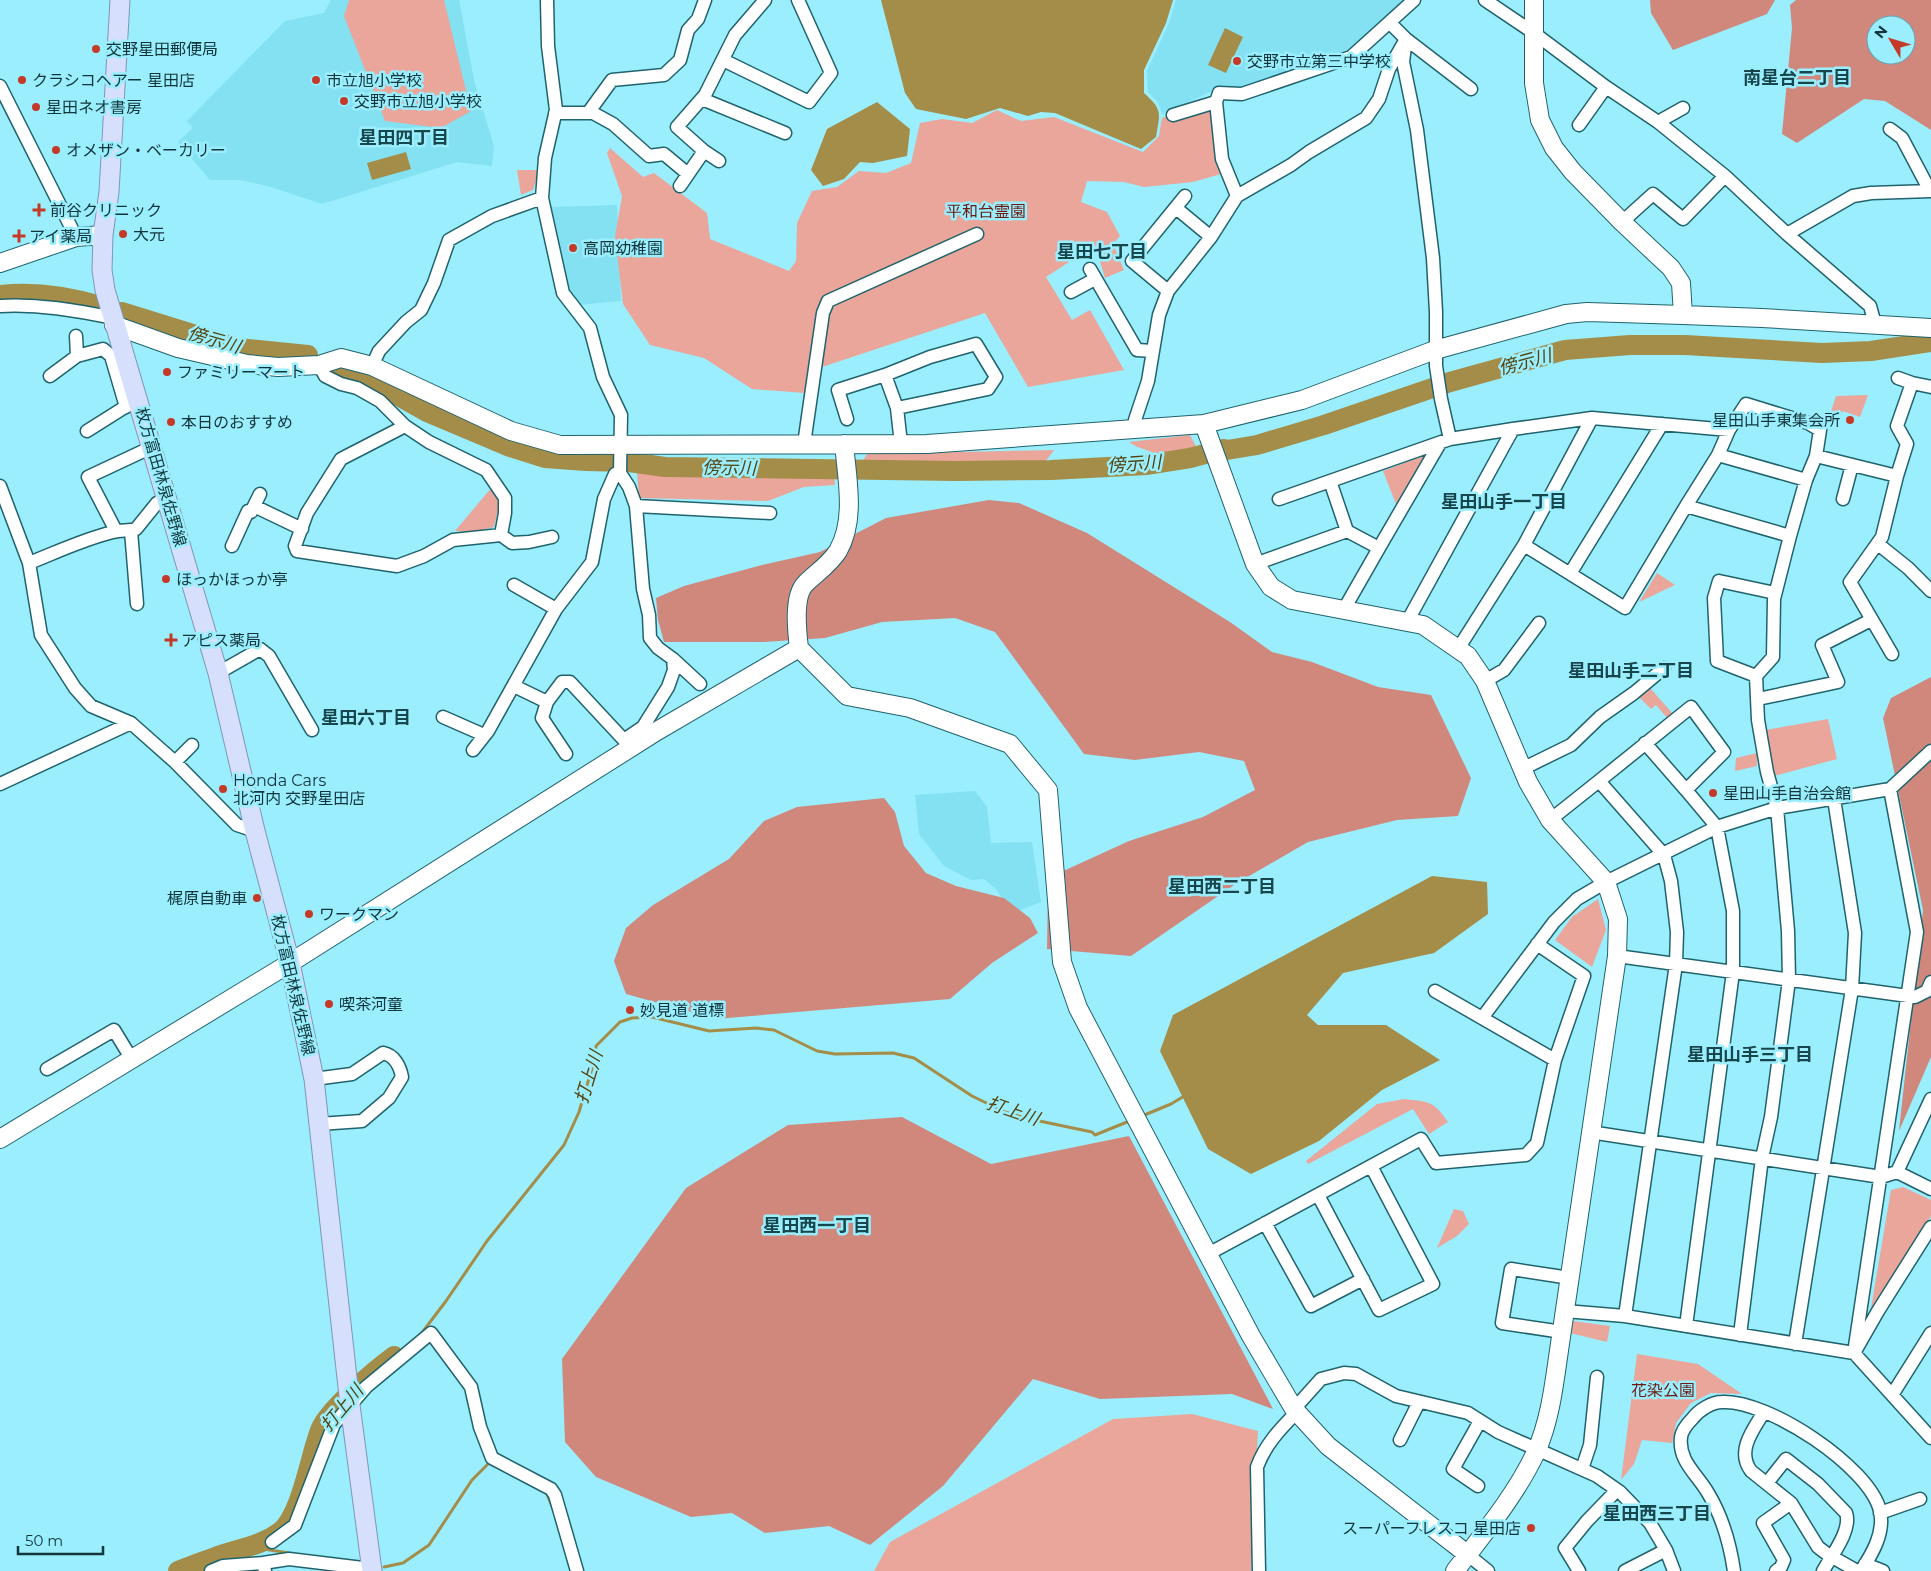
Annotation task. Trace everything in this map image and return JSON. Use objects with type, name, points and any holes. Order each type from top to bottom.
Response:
[{"type":"main road","name":"枚方富田林泉佐野線","points":[[120,0],[109,192],[103,235],[102,270],[105,290],[114,321],[132,403],[152,447],[218,673],[255,831],[290,963],[314,1079],[350,1405],[372,1570]]},
{"type":"street","points":[[473,750],[488,731],[556,609],[592,562],[604,499],[620,461],[621,415],[603,377],[590,328],[563,293],[542,198],[545,158],[555,113],[548,46],[547,0]]},
{"type":"street","points":[[588,113],[612,80],[664,75],[680,60],[688,30],[698,19],[705,0]]},
{"type":"street","points":[[719,161],[704,151],[677,127],[702,99],[735,35],[765,0]]},
{"type":"street","points":[[723,60],[808,102],[831,73],[798,0]]},
{"type":"street","points":[[1237,196],[1222,159],[1216,102],[1219,93],[1242,94],[1351,57],[1414,0]]},
{"type":"street","points":[[1485,0],[1658,122],[1725,176],[1786,234],[1870,306],[1875,324]]},
{"type":"street","points":[[1534,0],[1534,83],[1540,120],[1554,148],[1573,172],[1671,268],[1680,283],[1683,315]]},
{"type":"street","points":[[1390,23],[1406,39],[1472,89]]},
{"type":"street","points":[[1134,429],[1135,420],[1148,381],[1159,315],[1168,291],[1211,237],[1237,196],[1366,118],[1379,99],[1389,69],[1406,39]]},
{"type":"street","points":[[1343,611],[1379,548],[1445,441],[1435,358],[1436,312],[1433,258],[1417,130],[1403,62],[1406,39]]},
{"type":"street","points":[[0,86],[76,237]]},
{"type":"street","points":[[1580,126],[1606,87]]},
{"type":"street","points":[[702,99],[785,133]]},
{"type":"street","points":[[1173,115],[1216,102]]},
{"type":"street","points":[[1658,122],[1683,108]]},
{"type":"street","points":[[555,113],[593,113],[613,124],[649,156],[664,154],[688,174]]},
{"type":"street","points":[[1786,234],[1853,196],[1870,193],[1931,191],[1902,138],[1890,128]]},
{"type":"street","points":[[680,186],[704,151]]},
{"type":"street","points":[[1622,222],[1649,190],[1686,221],[1725,176]]},
{"type":"street","points":[[1168,291],[1132,261],[1185,196]]},
{"type":"street","points":[[372,366],[379,351],[406,322],[421,310],[434,283],[449,240],[492,216],[542,198]]},
{"type":"street","points":[[1176,208],[1211,237]]},
{"type":"street","points":[[804,444],[823,313],[828,301],[977,234]]},
{"type":"street","points":[[0,262],[76,237],[103,235]]},
{"type":"street","points":[[1071,292],[1092,274],[1111,296],[1137,350],[1153,351]]},
{"type":"street","points":[[0,306],[30,304],[57,312],[114,321],[178,348],[247,364],[278,367],[319,365],[341,358],[372,366],[511,431],[620,461],[804,444],[937,444],[1204,424],[1302,400],[1566,314],[1587,312],[1683,315],[1931,328]]},
{"type":"street","points":[[76,336],[77,356]]},
{"type":"street","points":[[847,420],[838,390],[885,375],[930,357],[976,344],[996,377],[988,389],[897,408]]},
{"type":"street","points":[[50,376],[77,356],[103,349],[111,356],[132,403],[87,431]]},
{"type":"street","points":[[319,365],[325,376],[341,384],[357,388],[380,401],[405,426],[429,442],[486,470],[505,498],[505,514],[501,535]]},
{"type":"street","points":[[885,375],[897,408],[901,444]]},
{"type":"street","points":[[1898,378],[1931,388]]},
{"type":"street","points":[[1892,654],[1850,582],[1882,537],[1907,444],[1897,426],[1912,383]]},
{"type":"street","points":[[1524,545],[1571,572],[1625,608],[1718,455],[1729,430],[1746,404],[1808,423],[1820,430],[1816,456],[1806,480],[1775,593],[1772,657],[1756,676],[1758,720],[1767,772],[1777,808],[1788,931],[1789,980],[1771,1117],[1762,1158],[1740,1335]]},
{"type":"street","points":[[1458,649],[1524,545],[1592,418]]},
{"type":"street","points":[[1279,498],[1445,441],[1513,428],[1592,418],[1729,430]]},
{"type":"street","points":[[1204,424],[1255,564],[1271,588],[1292,600],[1422,625],[1468,656],[1485,680],[1528,782],[1550,820],[1606,882],[1618,919],[1617,956],[1552,1398],[1536,1450],[1519,1485],[1455,1571]]},
{"type":"street","points":[[1571,572],[1662,424]]},
{"type":"street","points":[[405,426],[341,458],[307,513],[295,546],[297,551],[397,566],[424,556],[453,540],[501,535],[512,543],[529,542],[552,537]]},
{"type":"street","points":[[1407,622],[1513,428]]},
{"type":"street","points":[[844,444],[848,522],[838,550],[824,569],[803,586],[797,605],[799,648],[847,696],[910,708],[1010,744],[1048,790],[1062,962],[1078,1008],[1251,1336],[1295,1411],[1328,1446],[1488,1571]]},
{"type":"street","points":[[116,531],[88,477],[152,447]]},
{"type":"street","points":[[1718,455],[1806,480]]},
{"type":"street","points":[[1816,456],[1897,476]]},
{"type":"street","points":[[620,461],[636,506],[643,589],[650,638],[658,648],[700,684]]},
{"type":"street","points":[[1843,499],[1852,465]]},
{"type":"street","points":[[1330,481],[1347,532],[1379,548]]},
{"type":"street","points":[[0,486],[29,562],[42,635],[75,688],[91,706],[130,724],[176,762],[237,825],[255,831]]},
{"type":"street","points":[[232,546],[248,511],[252,512],[260,494]]},
{"type":"street","points":[[29,562],[54,554],[69,545],[116,531],[136,529],[157,503],[167,498]]},
{"type":"street","points":[[254,506],[302,529]]},
{"type":"street","points":[[636,506],[770,513]]},
{"type":"street","points":[[1686,506],[1790,536]]},
{"type":"street","points":[[131,531],[139,576],[137,604]]},
{"type":"street","points":[[1255,564],[1347,532]]},
{"type":"street","points":[[1878,544],[1908,568],[1931,592]]},
{"type":"street","points":[[1756,676],[1717,661],[1714,598],[1719,581],[1775,593]]},
{"type":"street","points":[[514,585],[556,609]]},
{"type":"street","points":[[1758,699],[1838,682],[1822,645],[1871,620]]},
{"type":"street","points":[[1485,680],[1504,670],[1534,640],[1539,623]]},
{"type":"street","points":[[0,1139],[290,963],[627,745],[799,648]]},
{"type":"street","points":[[218,673],[260,649],[269,656],[312,730]]},
{"type":"street","points":[[627,745],[643,727],[668,687],[674,670],[673,659]]},
{"type":"street","points":[[1522,769],[1570,746],[1600,717],[1634,693],[1664,668]]},
{"type":"street","points":[[566,754],[542,718],[547,702],[562,682],[570,682],[627,745]]},
{"type":"street","points":[[514,686],[547,702]]},
{"type":"street","points":[[1550,820],[1690,707],[1724,752],[1686,790]]},
{"type":"street","points":[[443,717],[484,735]]},
{"type":"street","points":[[0,784],[130,724]]},
{"type":"street","points":[[1645,743],[1717,827],[1733,911],[1733,972],[1686,1326]]},
{"type":"street","points":[[176,762],[192,745]]},
{"type":"street","points":[[1482,1018],[1554,922],[1577,899],[1606,882],[1664,855],[1717,827],[1777,808],[1890,789],[1931,751]]},
{"type":"street","points":[[1599,781],[1664,855],[1671,881],[1678,932],[1676,964],[1625,1316]]},
{"type":"street","points":[[1854,1353],[1918,932],[1890,789]]},
{"type":"street","points":[[1795,1344],[1852,989],[1855,933],[1834,799]]},
{"type":"street","points":[[1208,1254],[1421,1139],[1436,1163],[1526,1155],[1537,1143],[1555,1060],[1584,976],[1537,944]]},
{"type":"street","points":[[1617,956],[1916,997],[1927,991],[1931,982]]},
{"type":"street","points":[[1435,991],[1555,1060]]},
{"type":"street","points":[[47,1069],[114,1030],[131,1058]]},
{"type":"street","points":[[314,1079],[352,1074],[383,1053],[388,1054],[394,1059],[402,1077],[389,1098],[362,1120],[319,1124]]},
{"type":"street","points":[[1896,1172],[1931,1099]]},
{"type":"street","points":[[1590,1132],[1881,1177],[1896,1172],[1931,1189]]},
{"type":"street","points":[[1318,1195],[1380,1310],[1433,1284],[1371,1166]]},
{"type":"street","points":[[1265,1224],[1311,1306],[1363,1279]]},
{"type":"street","points":[[1854,1353],[1931,1227]]},
{"type":"street","points":[[1562,1332],[1502,1323],[1511,1269],[1570,1278]]},
{"type":"street","points":[[1565,1311],[1625,1316],[1854,1353],[1931,1438]]},
{"type":"street","points":[[272,1542],[295,1525],[334,1424],[366,1387],[431,1333],[470,1387],[480,1427],[492,1458],[551,1489],[555,1495],[577,1571]]},
{"type":"street","points":[[1892,1395],[1931,1333]]},
{"type":"street","points":[[1259,1571],[1257,1467],[1262,1454],[1321,1379],[1344,1373],[1356,1374],[1396,1396],[1468,1414],[1498,1432],[1598,1476],[1616,1490],[1650,1523],[1666,1550],[1674,1571]]},
{"type":"street","points":[[1582,1468],[1590,1445],[1597,1377]]},
{"type":"street","points":[[1734,1571],[1725,1529],[1708,1492],[1690,1471],[1682,1453],[1681,1435],[1696,1414],[1720,1401],[1733,1402],[1764,1412],[1817,1440],[1842,1459],[1868,1486],[1875,1497],[1880,1513],[1880,1533],[1873,1553],[1861,1569]]},
{"type":"street","points":[[1400,1440],[1419,1402]]},
{"type":"street","points":[[1764,1412],[1745,1448],[1744,1458],[1751,1471],[1792,1503],[1811,1537],[1831,1557],[1861,1569],[1883,1571]]},
{"type":"street","points":[[1478,1486],[1453,1469],[1480,1421]]},
{"type":"street","points":[[1767,1484],[1786,1459],[1818,1484],[1846,1513],[1848,1528],[1823,1571]]},
{"type":"street","points":[[1579,1571],[1565,1548],[1616,1490]]},
{"type":"street","points":[[1880,1513],[1920,1499]]},
{"type":"street","points":[[1776,1571],[1784,1560],[1763,1523],[1792,1503]]},
{"type":"street","points":[[1625,1571],[1666,1550]]},
{"type":"street","points":[[211,1571],[224,1566],[264,1567],[289,1559],[372,1570]]},
{"type":"shaded area","name":"交野市立旭小学校","points":[[331,0],[459,0],[474,80],[494,146],[492,166],[457,162],[322,204],[271,187],[241,180],[210,180],[178,142],[193,128],[187,121],[285,21],[324,13]]},
{"type":"shaded area","points":[[881,0],[1173,0],[1166,23],[1144,70],[1144,93],[1159,112],[1156,137],[1141,149],[1055,113],[1041,112],[1028,116],[1000,108],[966,119],[916,109],[905,93]]},
{"type":"shaded area","name":"交野市立第三中学校","points":[[1176,0],[1405,0],[1353,51],[1240,88],[1219,88],[1162,114],[1158,102],[1148,92],[1147,71],[1169,23]]},
{"type":"shaded area","points":[[1650,0],[1775,0],[1767,14],[1673,50],[1651,13]]},
{"type":"shaded area","points":[[1796,0],[1931,0],[1931,130],[1885,101],[1864,99],[1797,143],[1782,134],[1792,28],[1790,5]]},
{"type":"shaded area","points":[[1225,28],[1243,37],[1226,73],[1208,65]]},
{"type":"shaded area","points":[[877,102],[910,129],[907,156],[873,163],[860,162],[844,179],[823,186],[811,170],[827,129]]},
{"type":"shaded area","points":[[406,152],[411,169],[372,180],[367,163]]},
{"type":"shaded area","points":[[617,205],[621,301],[577,305],[566,293],[550,207]]},
{"type":"shaded area","points":[[989,500],[1019,503],[1087,533],[1230,622],[1272,652],[1312,662],[1378,687],[1431,695],[1471,778],[1458,816],[1397,820],[1308,842],[1237,883],[1131,956],[1047,949],[1048,887],[1059,873],[1129,841],[1203,817],[1255,790],[1244,761],[1199,752],[1135,760],[1084,754],[995,632],[955,618],[882,622],[825,638],[764,642],[664,642],[658,620],[656,598],[684,586],[820,552],[886,518]]},
{"type":"shaded area","points":[[1931,677],[1931,1057],[1899,1131],[1923,910],[1883,718],[1891,698]]},
{"type":"shaded area","points":[[975,791],[987,807],[991,843],[1032,842],[1041,902],[1013,913],[995,888],[984,879],[971,880],[944,866],[919,834],[915,795]]},
{"type":"shaded area","points":[[884,798],[895,812],[904,846],[926,873],[956,886],[1004,898],[1030,918],[1038,933],[992,963],[950,999],[716,1019],[626,994],[614,961],[626,928],[653,905],[729,859],[764,821],[797,807]]},
{"type":"shaded area","points":[[1432,876],[1487,882],[1488,914],[1434,953],[1343,973],[1307,1015],[1318,1025],[1386,1025],[1440,1060],[1382,1090],[1319,1141],[1251,1174],[1208,1149],[1160,1051],[1173,1015]]},
{"type":"shaded area","points":[[902,1117],[991,1164],[1129,1136],[1273,1409],[1232,1394],[1100,1399],[1033,1379],[943,1486],[870,1545],[829,1526],[765,1533],[732,1513],[691,1517],[596,1477],[565,1442],[562,1359],[686,1188],[788,1125]]},
{"type":"green space","points":[[349,0],[444,0],[471,111],[441,128],[385,121],[344,16]]},
{"type":"green space","name":"平和台霊園","points":[[1213,100],[1214,143],[1221,174],[1193,182],[1144,187],[1124,182],[1087,181],[1081,202],[1107,212],[1120,236],[1113,244],[1124,270],[1105,278],[1095,245],[1046,277],[1072,320],[1090,310],[1124,370],[1028,387],[985,313],[822,367],[805,393],[752,389],[704,358],[650,345],[623,304],[615,237],[622,196],[607,153],[610,148],[643,177],[654,173],[707,213],[710,239],[789,271],[796,261],[797,223],[812,191],[837,187],[859,171],[886,173],[911,163],[920,123],[942,119],[972,123],[997,110],[1021,121],[1054,117],[1143,152],[1159,136],[1162,118]]},
{"type":"green space","points":[[517,170],[539,170],[533,190],[521,195]]},
{"type":"green space","points":[[1868,395],[1860,417],[1843,411],[1838,421],[1829,418],[1836,396]]},
{"type":"green space","points":[[1190,435],[1199,452],[1162,459],[1154,453],[1129,442]]},
{"type":"green space","points":[[1054,450],[1042,466],[861,464],[867,454]]},
{"type":"green space","points":[[1426,455],[1396,504],[1383,471]]},
{"type":"green space","points":[[834,471],[835,485],[804,487],[768,501],[639,498],[637,472]]},
{"type":"green space","points":[[492,487],[500,502],[494,527],[473,532],[455,531]]},
{"type":"green space","points":[[1657,573],[1675,585],[1639,602]]},
{"type":"green space","points":[[1650,688],[1673,714],[1668,719],[1656,705],[1651,709],[1639,697]]},
{"type":"green space","points":[[1828,719],[1837,759],[1774,776],[1765,730]]},
{"type":"green space","points":[[1757,753],[1757,766],[1735,771],[1736,758]]},
{"type":"green space","points":[[1598,899],[1606,930],[1592,967],[1555,940],[1572,917]]},
{"type":"green space","points":[[1404,1099],[1430,1103],[1448,1122],[1429,1134],[1413,1109],[1308,1164],[1306,1161],[1377,1104]]},
{"type":"green space","points":[[1903,1187],[1931,1200],[1931,1216],[1870,1314],[1891,1190]]},
{"type":"green space","points":[[1454,1209],[1463,1211],[1469,1224],[1457,1236],[1437,1248]]},
{"type":"green space","points":[[1573,1321],[1610,1326],[1607,1342],[1570,1333]]},
{"type":"green space","name":"花染公園","points":[[1637,1354],[1698,1364],[1742,1394],[1711,1393],[1691,1403],[1676,1423],[1672,1443],[1642,1440],[1634,1464],[1621,1480]]},
{"type":"green space","points":[[1192,1414],[1258,1431],[1251,1571],[874,1571],[890,1542],[1113,1419]]},
{"type":"waterway","name":"傍示川","points":[[0,295],[51,295],[101,306]]},
{"type":"waterway","name":"傍示川","points":[[122,312],[238,348],[308,355]]},
{"type":"waterway","name":"傍示川","points":[[340,368],[367,378],[427,412],[510,447],[545,458],[629,462],[665,467],[956,471],[1051,470],[1146,465],[1190,458],[1224,449],[1257,445],[1324,425],[1450,382],[1565,350],[1630,345],[1685,345],[1822,353],[1871,351],[1931,342]]},
{"type":"waterway","name":"打上川","points":[[421,1334],[487,1241],[564,1145],[579,1112],[593,1065],[596,1046],[620,1022],[632,1018],[652,1017],[709,1031],[756,1028],[774,1030],[817,1051],[835,1054],[893,1053],[914,1058],[972,1096],[1005,1112],[1092,1132],[1095,1135],[1132,1120]]},
{"type":"waterway","name":"打上川","points":[[1142,1116],[1171,1104],[1186,1095]]},
{"type":"waterway","name":"打上川","points":[[178,1571],[260,1543],[281,1531],[295,1511],[317,1439],[326,1420],[354,1390],[394,1356]]},
{"type":"waterway","name":"打上川","points":[[384,1567],[403,1563],[429,1545],[472,1480],[490,1462],[492,1463]]},
{"type":"waterway","name":"打上川","points":[[547,1494],[553,1509]]},
{"type":"waterway","name":"打上川","points":[[251,1547],[289,1553]]},
{"type":"place","name":"交野星田郵便局","points":[[96,49]]},
{"type":"place","name":"交野市立第三中学校","points":[[1237,61]]},
{"type":"place","name":"クラシコヘアー 星田店","points":[[22,80]]},
{"type":"place","name":"市立旭小学校","points":[[316,80]]},
{"type":"place","name":"交野市立旭小学校","points":[[344,101]]},
{"type":"place","name":"星田ネオ書房","points":[[36,107]]},
{"type":"place","name":"オメザン・ベーカリー","points":[[56,150]]},
{"type":"place","name":"前谷クリニック","points":[[39,210]]},
{"type":"place","name":"大元","points":[[123,234]]},
{"type":"place","name":"アイ薬局","points":[[19,236]]},
{"type":"place","name":"高岡幼稚園","points":[[573,248]]},
{"type":"place","name":"ファミリーマート","points":[[167,372]]},
{"type":"place","name":"星田山手東集会所","points":[[1850,420]]},
{"type":"place","name":"本日のおすすめ","points":[[171,422]]},
{"type":"place","name":"ほっかほっか亭","points":[[166,579]]},
{"type":"place","name":"アピス薬局","points":[[171,640]]},
{"type":"place","name":"Honda Cars 北河内 交野星田店","points":[[223,789]]},
{"type":"place","name":"星田山手自治会館","points":[[1713,793]]},
{"type":"place","name":"梶原自動車","points":[[257,898]]},
{"type":"place","name":"ワークマン","points":[[309,914]]},
{"type":"place","name":"喫茶河童","points":[[329,1004]]},
{"type":"place","name":"妙見道 道標","points":[[630,1010]]},
{"type":"place","name":"スーパーフレスコ 星田店","points":[[1531,1528]]},
{"type":"district","name":"南星台二丁目","points":[[1797,78]]},
{"type":"district","name":"星田四丁目","points":[[404,138]]},
{"type":"district","name":"星田七丁目","points":[[1102,252]]},
{"type":"district","name":"星田山手一丁目","points":[[1504,502]]},
{"type":"district","name":"星田山手二丁目","points":[[1631,671]]},
{"type":"district","name":"星田六丁目","points":[[366,718]]},
{"type":"district","name":"星田西二丁目","points":[[1222,887]]},
{"type":"district","name":"星田山手三丁目","points":[[1750,1055]]},
{"type":"district","name":"星田西一丁目","points":[[817,1226]]},
{"type":"district","name":"星田西三丁目","points":[[1657,1514]]}]
